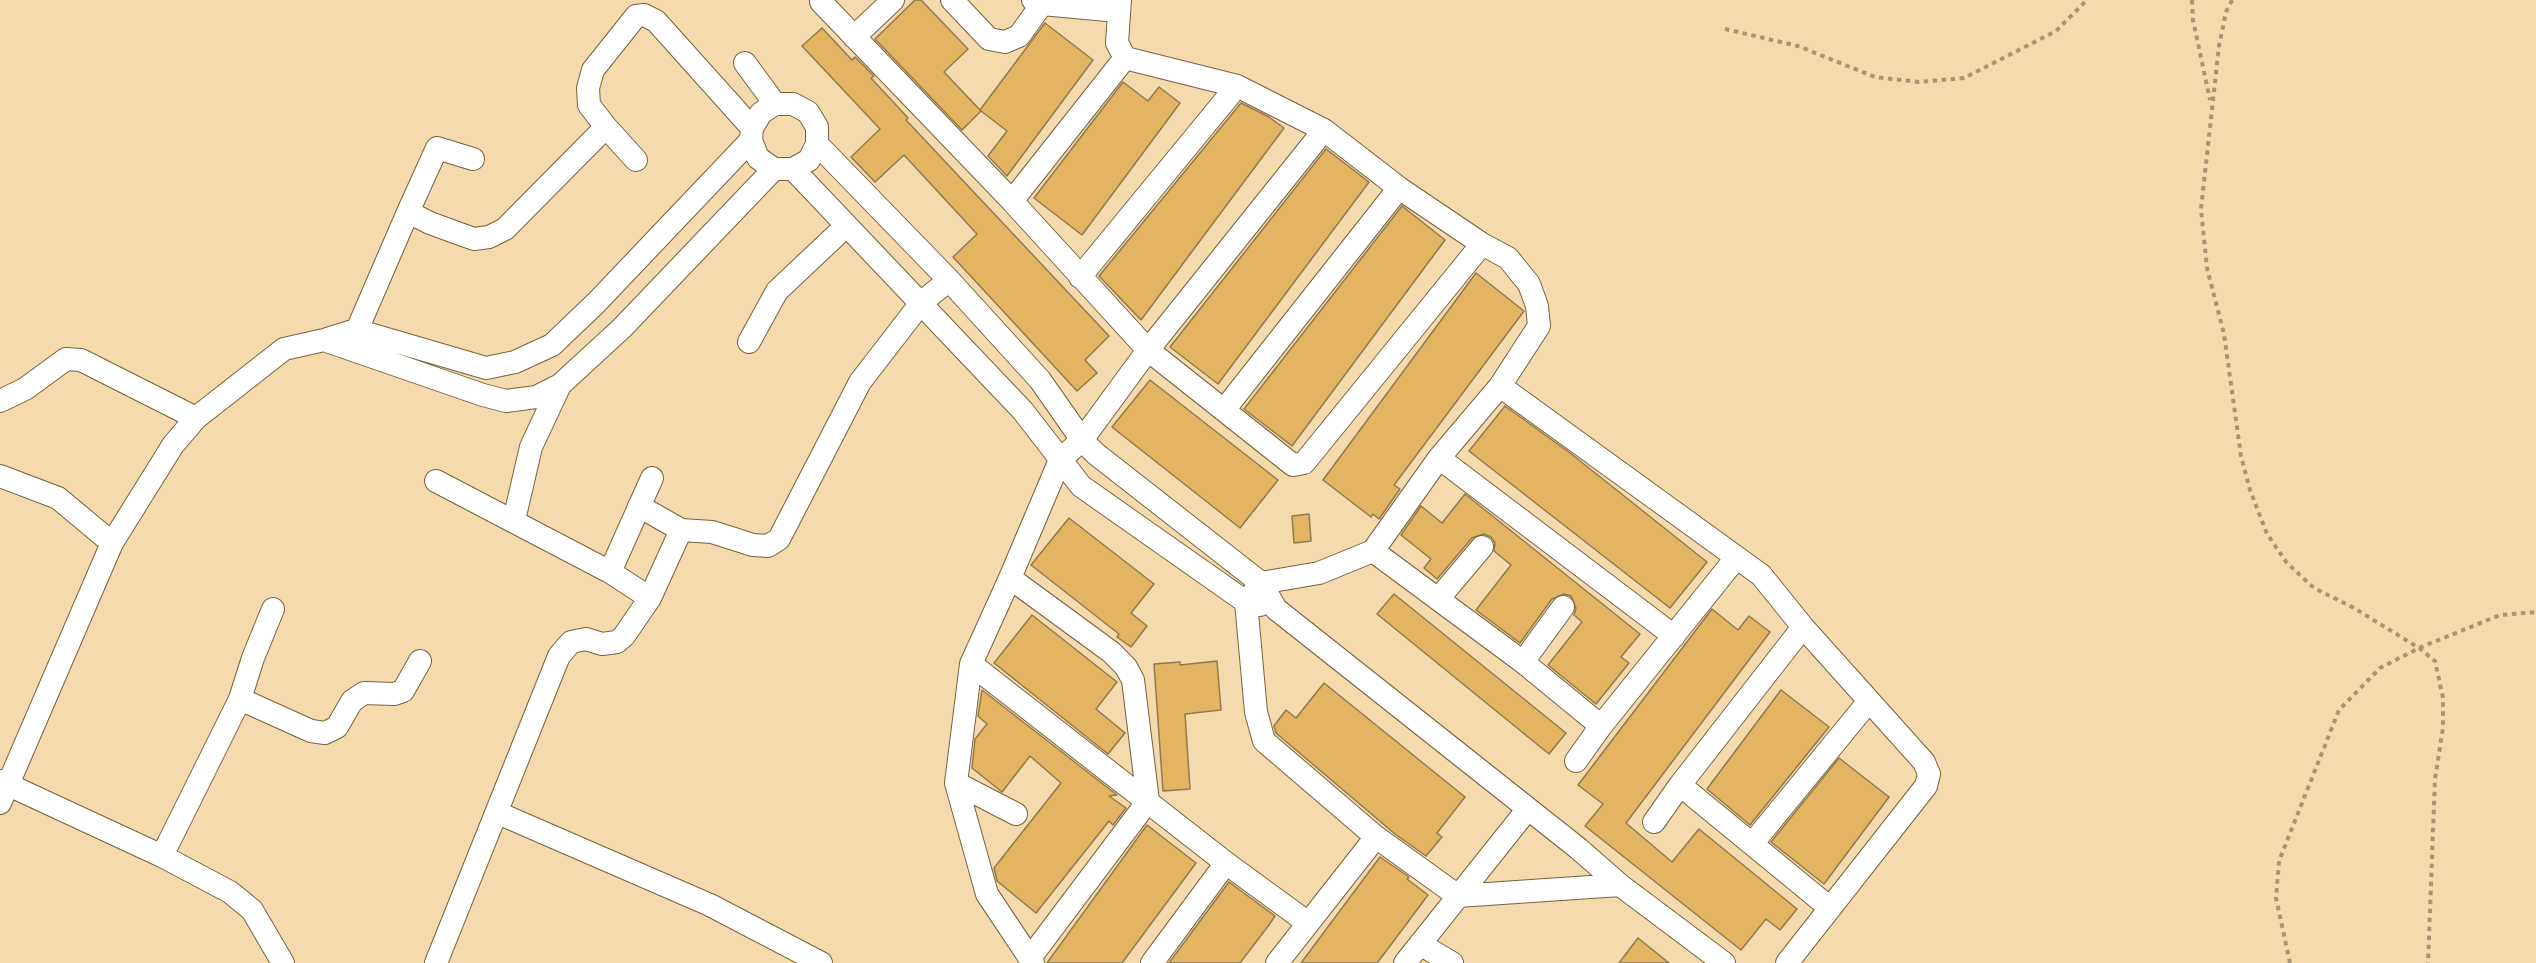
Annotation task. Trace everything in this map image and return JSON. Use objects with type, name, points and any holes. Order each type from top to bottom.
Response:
[{"type":"street","points":[[854,37],[893,0]]},
{"type":"street","points":[[952,0],[989,39],[1005,42],[1019,36],[1038,2],[1119,5],[1117,43],[1125,58],[1238,86],[1324,130],[1399,188],[1482,244],[1508,258],[1529,284],[1537,306],[1539,326],[1500,386],[1439,458],[1373,551],[1319,573],[1261,583],[1246,602],[1256,712],[1264,741],[1376,837],[1458,896],[1620,885]]},
{"type":"street","points":[[821,3],[1012,201],[1148,350],[1293,465],[1304,463],[1482,244]]},
{"type":"street","points":[[636,160],[589,105],[588,88],[593,70],[636,16],[644,15],[656,21],[752,134],[759,158],[783,169],[846,225],[1023,411],[1081,486],[1246,602],[1276,609]]},
{"type":"street","points":[[1012,201],[1125,58]]},
{"type":"street","points":[[745,63],[775,104]]},
{"type":"street","points":[[1080,276],[1238,86]]},
{"type":"street","points":[[283,963],[252,910],[230,892],[162,856],[3,789],[112,543],[173,445],[196,418],[284,349],[324,340],[353,339],[486,368],[515,362],[552,345],[596,303],[752,134],[761,113],[775,104],[793,104],[808,112],[817,127],[817,144],[808,160],[783,169],[622,328],[560,385],[536,397],[506,401],[353,339]]},
{"type":"street","points":[[408,212],[460,234],[474,238],[489,237],[505,228],[606,127]]},
{"type":"street","points":[[1010,579],[1111,652],[1126,666],[1133,680],[1148,801],[1031,961],[987,894],[956,783],[971,664],[1060,460],[1082,440],[1148,350],[1324,130]]},
{"type":"street","points":[[817,144],[949,280],[1040,380],[1082,440],[1096,454],[1261,583],[1276,609],[1579,849],[1620,885],[1725,963]]},
{"type":"street","points":[[353,339],[436,148],[473,159]]},
{"type":"street","points":[[1224,410],[1399,188]]},
{"type":"street","points":[[748,342],[777,291],[846,225]]},
{"type":"street","points":[[639,506],[681,530],[712,531],[753,545],[768,546],[779,539],[860,382],[921,303],[949,280]]},
{"type":"street","points":[[596,303],[622,328]]},
{"type":"street","points":[[0,401],[26,389],[66,359],[81,360],[196,418]]},
{"type":"street","points":[[514,520],[531,447],[560,385]]},
{"type":"street","points":[[1500,386],[1761,576],[1803,627],[1924,762],[1929,774],[1926,786],[1786,963]]},
{"type":"street","points":[[1439,458],[1674,636]]},
{"type":"street","points":[[0,476],[58,498],[112,543]]},
{"type":"street","points":[[610,572],[652,478]]},
{"type":"street","points":[[436,481],[610,572],[650,598]]},
{"type":"street","points":[[436,963],[560,656],[571,642],[586,639],[602,644],[617,642],[624,636],[650,598],[681,530]]},
{"type":"street","points":[[1439,598],[1482,547]]},
{"type":"street","points":[[1373,551],[1523,662],[1601,726]]},
{"type":"street","points":[[1576,761],[1601,726],[1736,558]]},
{"type":"street","points":[[1523,662],[1563,607]]},
{"type":"street","points":[[162,856],[240,699],[253,658],[273,609]]},
{"type":"street","points":[[1654,822],[1680,785],[1803,627]]},
{"type":"street","points":[[240,699],[311,731],[325,733],[337,727],[352,701],[364,693],[403,692],[420,661]]},
{"type":"street","points":[[971,664],[1226,863],[1308,923]]},
{"type":"street","points":[[1752,843],[1869,701]]},
{"type":"street","points":[[956,783],[1016,814]]},
{"type":"street","points":[[1680,785],[1830,908]]},
{"type":"street","points":[[1406,963],[1527,810]]},
{"type":"street","points":[[498,813],[710,905],[821,963]]},
{"type":"street","points":[[1277,963],[1376,837]]},
{"type":"street","points":[[1152,963],[1226,863]]},
{"type":"street","points":[[1420,944],[1452,963]]},
{"type":"path","points":[[1725,29],[1798,46],[1875,77],[1919,82],[1964,78],[2056,30],[2087,0]]},
{"type":"path","points":[[2192,0],[2193,20],[2211,103]]},
{"type":"path","points":[[2232,0],[2226,12],[2219,46],[2201,209],[2206,268],[2224,334],[2241,456],[2250,490],[2267,534],[2287,563],[2314,588],[2354,608],[2420,648],[2435,661],[2443,698],[2443,728],[2434,791],[2428,963]]},
{"type":"path","points":[[2290,963],[2276,898],[2279,861],[2339,710],[2380,668],[2420,648],[2500,615],[2536,612]]},
{"type":"building","points":[[915,0],[921,0],[968,49],[944,72],[980,110],[1045,23],[1093,60],[1007,176],[988,156],[1007,131],[981,111],[962,130],[875,39]]},
{"type":"building","points":[[822,28],[852,60],[855,57],[874,76],[871,78],[908,118],[906,120],[1109,336],[1085,360],[1097,373],[1077,391],[953,257],[977,234],[904,155],[875,182],[851,157],[880,129],[802,46]]},
{"type":"building","points":[[1123,82],[1148,101],[1159,87],[1180,103],[1082,235],[1034,198]]},
{"type":"building","points":[[1241,103],[1269,117],[1284,128],[1141,320],[1099,276]]},
{"type":"building","points":[[1326,149],[1369,182],[1218,384],[1170,347]]},
{"type":"building","points":[[1402,206],[1445,240],[1292,446],[1244,409]]},
{"type":"building","points":[[1476,273],[1524,311],[1394,485],[1400,489],[1379,519],[1373,514],[1371,517],[1323,480]]},
{"type":"building","points":[[1150,380],[1278,480],[1240,528],[1112,427]]},
{"type":"building","points":[[1505,406],[1570,453],[1707,562],[1670,608],[1469,451]]},
{"type":"building","points":[[1465,494],[1640,634],[1621,657],[1629,663],[1596,704],[1548,665],[1582,622],[1574,615],[1576,608],[1571,596],[1564,594],[1552,599],[1520,643],[1476,610],[1511,565],[1494,551],[1495,543],[1491,537],[1484,534],[1472,538],[1437,579],[1424,568],[1431,559],[1401,535],[1421,506],[1442,523]]},
{"type":"building","points":[[1309,514],[1311,541],[1294,543],[1292,516]]},
{"type":"building","points":[[1069,518],[1154,584],[1131,613],[1147,626],[1131,647],[1117,637],[1119,634],[1031,565]]},
{"type":"building","points":[[1394,594],[1566,733],[1549,754],[1377,614]]},
{"type":"building","points":[[1712,609],[1738,630],[1749,616],[1770,632],[1626,823],[1672,862],[1699,829],[1797,909],[1780,930],[1766,919],[1741,950],[1585,826],[1603,804],[1578,785]]},
{"type":"building","points":[[1032,615],[1117,682],[1096,709],[1125,733],[1108,754],[994,663]]},
{"type":"building","points":[[1217,661],[1221,710],[1185,714],[1190,789],[1163,791],[1154,664],[1180,662],[1180,665]]},
{"type":"building","points":[[1324,683],[1465,797],[1437,833],[1442,837],[1426,856],[1395,834],[1276,733],[1274,726],[1286,710],[1296,718]]},
{"type":"building","points":[[982,690],[1117,795],[1109,796],[1126,808],[1113,825],[1109,821],[1036,913],[997,881],[994,868],[1061,783],[1030,756],[1002,792],[972,768],[975,739],[987,724],[978,716]]},
{"type":"building","points":[[1781,690],[1829,727],[1750,825],[1707,789]]},
{"type":"building","points":[[1839,758],[1889,797],[1824,884],[1771,842]]},
{"type":"building","points":[[1147,825],[1196,863],[1122,963],[1047,963]]},
{"type":"building","points":[[1380,857],[1409,877],[1407,879],[1428,895],[1390,946],[1377,963],[1301,963]]},
{"type":"building","points":[[1229,882],[1275,916],[1269,925],[1240,963],[1169,963]]},
{"type":"building","points":[[1638,938],[1669,963],[1619,963]]}]
